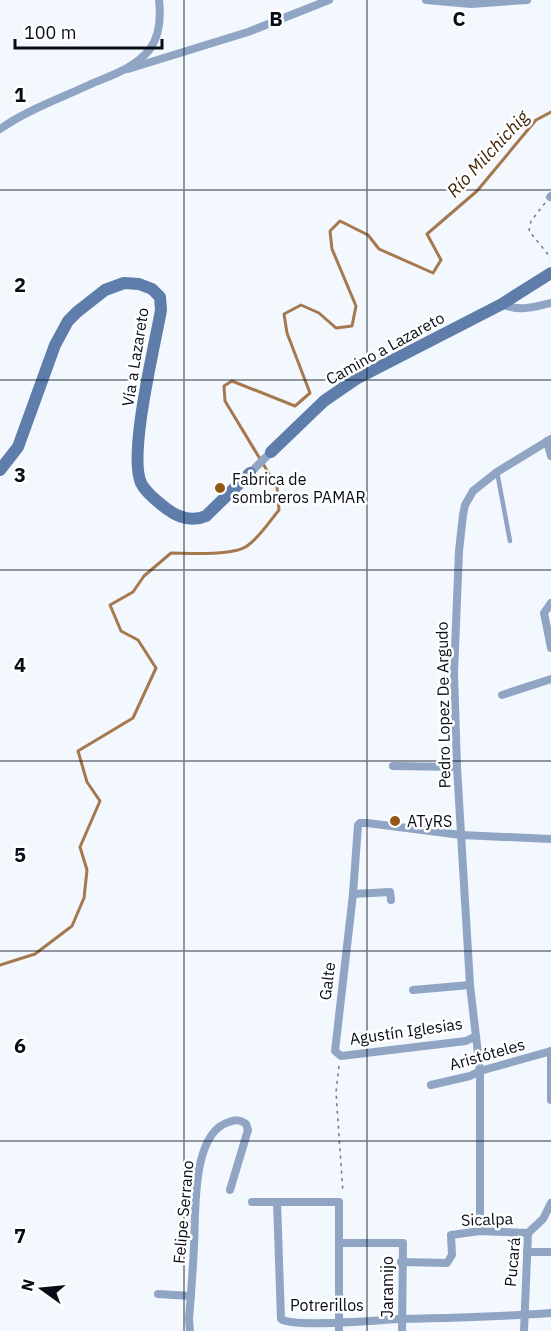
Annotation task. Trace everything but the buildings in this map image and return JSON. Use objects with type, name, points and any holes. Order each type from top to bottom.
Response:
[{"type":"street","points":[[124,70],[149,50],[156,38],[160,22],[159,0]]},
{"type":"street","points":[[0,129],[42,107],[124,70],[248,32],[329,0]]},
{"type":"street","points":[[426,0],[471,4],[527,0]]},
{"type":"street","name":"Camino a Lazareto","points":[[250,473],[324,401],[356,379],[502,304],[551,273]]},
{"type":"street","name":"Vía a Lazareto","points":[[0,470],[18,447],[55,345],[68,321],[105,290],[124,282],[152,289],[160,297],[161,310],[139,438],[137,466],[141,482],[167,509],[180,517],[199,519],[206,516],[250,473]]},
{"type":"street","points":[[502,304],[513,309],[525,309],[551,303]]},
{"type":"street","points":[[549,440],[551,456]]},
{"type":"street","name":"Pedro Lopez De Argudo","points":[[480,1231],[480,1071],[470,985],[457,767],[454,673],[463,515],[465,505],[473,491],[497,472],[549,440]]},
{"type":"street","points":[[551,603],[544,613],[551,648]]},
{"type":"street","points":[[502,695],[551,679]]},
{"type":"street","points":[[393,766],[457,767]]},
{"type":"street","name":"Galte","points":[[340,1056],[335,1052],[335,1041],[353,894],[357,828],[360,823],[461,835],[551,839]]},
{"type":"street","points":[[353,894],[390,892],[391,900]]},
{"type":"street","points":[[413,990],[470,985]]},
{"type":"street","name":"Agustín Iglesias","points":[[340,1056],[465,1041],[476,1036]]},
{"type":"street","points":[[551,1051],[551,1100]]},
{"type":"street","name":"Aristóteles","points":[[431,1085],[470,1076],[480,1071],[551,1051]]},
{"type":"street","name":"Felipe Serrano","points":[[190,1331],[190,1296],[198,1176],[205,1147],[211,1134],[220,1124],[237,1120],[246,1124],[248,1130],[231,1190]]},
{"type":"street","points":[[252,1202],[339,1202],[339,1326]]},
{"type":"street","name":"Potrerillos","points":[[277,1202],[281,1319],[292,1323],[339,1326],[402,1319],[523,1316],[551,1313]]},
{"type":"street","name":"Pucará","points":[[524,1331],[528,1233],[543,1219],[551,1203]]},
{"type":"street","name":"Sicalpa","points":[[401,1262],[447,1263],[452,1255],[451,1235],[480,1231],[528,1233]]},
{"type":"street","name":"Jaramijo","points":[[339,1243],[403,1242],[402,1331]]},
{"type":"street","points":[[527,1252],[551,1252]]},
{"type":"street","points":[[158,1294],[190,1296]]},
{"type":"lane","points":[[497,472],[510,541]]},
{"type":"path","points":[[551,196],[531,221],[529,231],[551,258]]},
{"type":"path","points":[[339,1202],[343,1195],[336,1092],[340,1056]]},
{"type":"waterway","name":"Río Milchichig","points":[[0,965],[35,954],[72,926],[84,898],[87,870],[80,847],[100,801],[87,782],[78,751],[133,718],[156,668],[138,640],[121,631],[110,605],[133,592],[144,576],[171,553],[221,553],[247,546],[279,510],[277,487],[225,401],[224,386],[232,381],[295,406],[310,393],[287,333],[284,314],[301,305],[319,313],[336,328],[352,326],[356,306],[332,249],[330,231],[340,221],[368,235],[379,249],[433,273],[441,260],[427,234],[477,191],[536,120],[551,112]]},
{"type":"place","name":"Fabrica de sombreros PAMAR","points":[[220,488]]},
{"type":"place","name":"ATyRS","points":[[395,821]]}]
